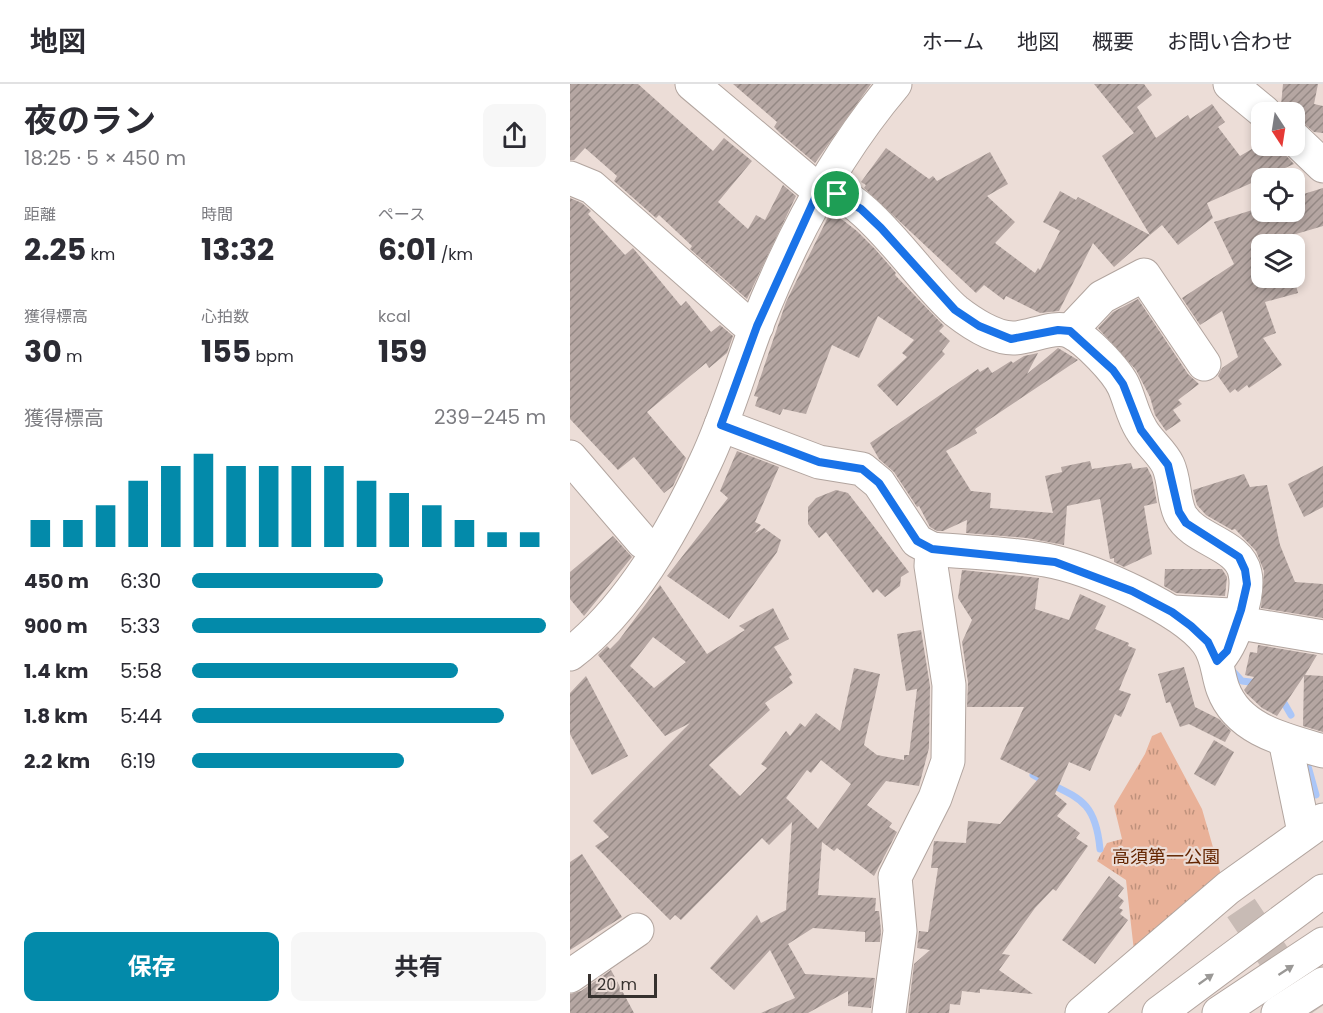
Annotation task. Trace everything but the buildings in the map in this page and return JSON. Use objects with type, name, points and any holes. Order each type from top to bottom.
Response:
[{"type":"main road","points":[[692,84],[812,185],[821,185],[861,209],[955,310],[979,326],[1011,339],[1058,330],[1070,331],[1097,354],[1123,384],[1141,430],[1168,465],[1179,512],[1186,523],[1239,557],[1245,570],[1247,584],[1238,619],[1227,651],[1217,661]]},
{"type":"main road","points":[[570,654],[585,643],[613,611],[658,549],[705,463],[757,326],[821,185],[895,84]]},
{"type":"main road","points":[[1230,84],[1252,102]]},
{"type":"main road","points":[[1323,141],[1294,138],[1323,166]]},
{"type":"main road","points":[[570,178],[592,187],[745,322],[757,326]]},
{"type":"main road","points":[[1070,331],[1102,297],[1144,275],[1204,364]]},
{"type":"main road","points":[[721,425],[819,462],[862,469],[879,483],[917,541],[932,549],[1055,562],[1132,591],[1172,612],[1208,642],[1217,661],[1222,687],[1230,706],[1244,719],[1285,740],[1323,751]]},
{"type":"main road","points":[[570,457],[643,542],[658,549]]},
{"type":"main road","points":[[890,1013],[900,931],[895,877],[935,798],[948,761],[950,685],[931,566],[932,549]]},
{"type":"main road","points":[[1172,612],[1231,615],[1246,624],[1323,637]]},
{"type":"main road","points":[[1082,1013],[1234,898],[1313,826],[1285,740]]},
{"type":"main road","points":[[1159,1013],[1323,891]]},
{"type":"main road","points":[[570,976],[637,930]]},
{"type":"main road","points":[[1219,1013],[1323,944]]},
{"type":"main road","points":[[1278,1013],[1323,984]]},
{"type":"green space","name":"高須第一公園","points":[[1161,732],[1202,809],[1223,882],[1135,960],[1126,880],[1097,861],[1107,843],[1122,839],[1114,806],[1145,754],[1152,736]]},
{"type":"waterway","points":[[1230,668],[1242,681],[1258,683]]},
{"type":"waterway","points":[[1280,696],[1291,715]]},
{"type":"waterway","points":[[1306,759],[1316,795]]},
{"type":"waterway","points":[[1033,775],[1071,795],[1088,808],[1093,818],[1100,849]]},
{"type":"tunnel","points":[[1241,908],[1312,1013]]},
{"type":"route","points":[[821,185],[837,194],[861,209],[955,310],[979,326],[1011,339],[1058,330],[1070,331],[1113,370],[1123,384],[1133,415],[1141,430],[1168,465],[1179,512],[1186,523],[1239,557],[1245,570],[1247,584],[1241,610],[1227,651],[1217,661],[1208,642],[1191,626],[1172,612],[1132,591],[1055,562],[932,549],[917,541],[879,483],[862,469],[819,462],[721,425],[757,326],[821,185]]}]
